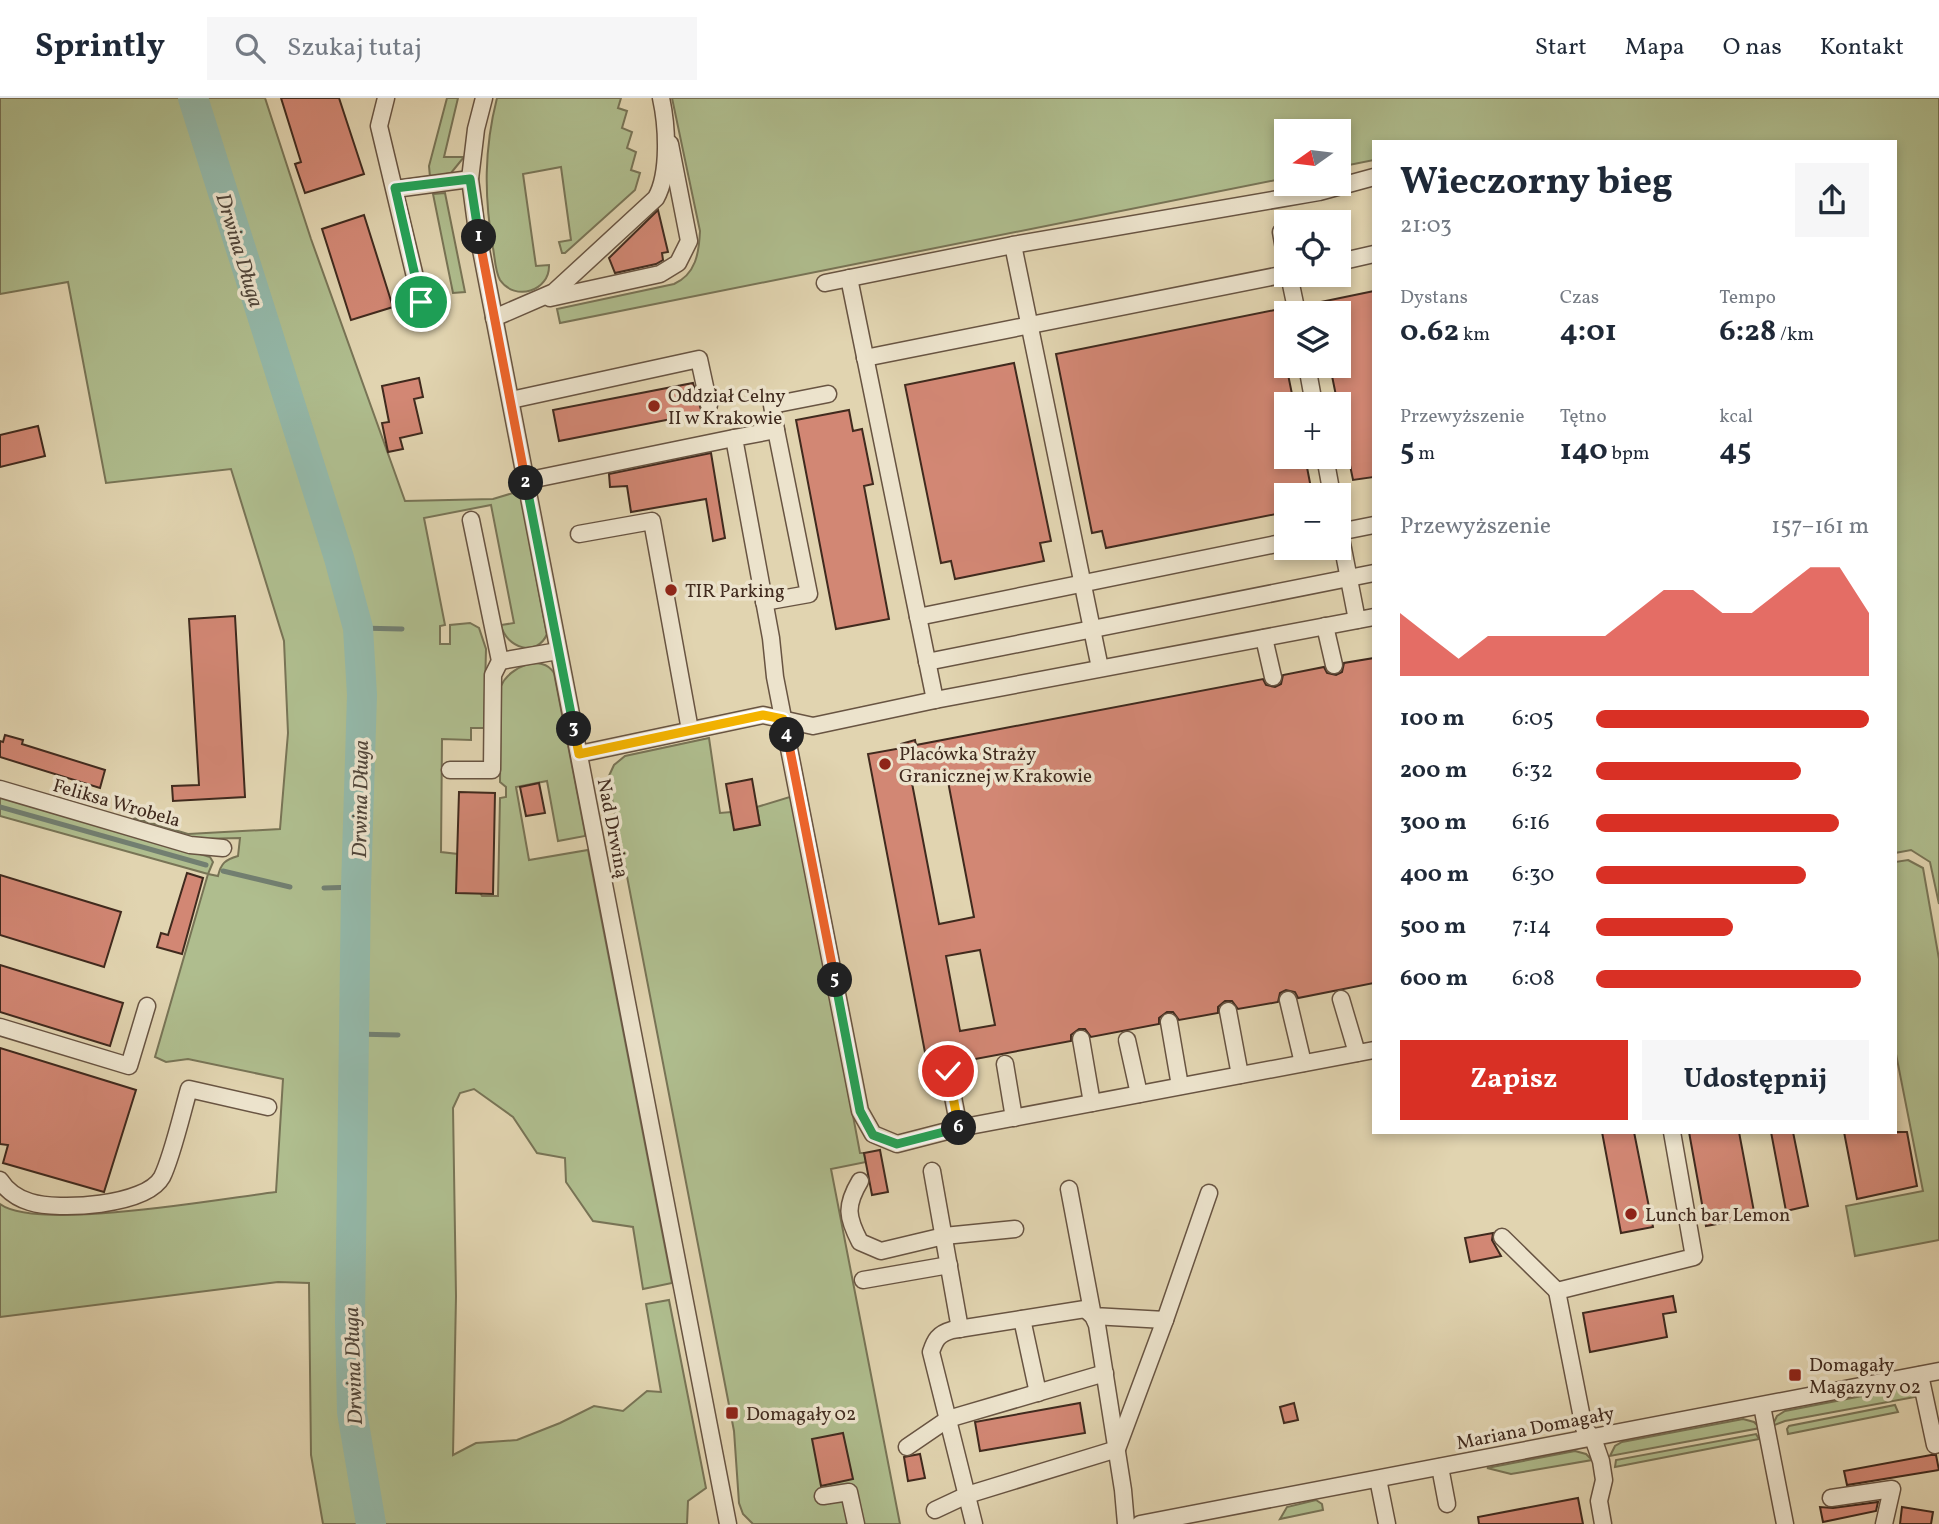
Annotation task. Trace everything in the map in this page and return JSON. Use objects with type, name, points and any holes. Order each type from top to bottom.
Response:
[{"type":"street","points":[[386,98],[379,126],[421,302]]},
{"type":"street","name":"Nad Drwiną","points":[[484,98],[476,129],[470,179],[558,652],[728,1524]]},
{"type":"street","points":[[531,302],[660,274],[678,263],[689,241],[661,98]]},
{"type":"street","points":[[494,318],[554,292],[656,198],[662,187],[667,128]]},
{"type":"street","points":[[825,282],[1013,245],[1320,192],[1372,178]]},
{"type":"street","points":[[395,188],[470,179]]},
{"type":"street","points":[[1013,245],[1100,668]]},
{"type":"street","points":[[1351,259],[1372,254]]},
{"type":"street","points":[[865,358],[1274,277]]},
{"type":"street","points":[[849,278],[935,700]]},
{"type":"street","points":[[511,400],[699,359],[709,405]]},
{"type":"street","points":[[764,602],[809,594],[772,405],[828,394]]},
{"type":"street","points":[[526,481],[776,430]]},
{"type":"street","points":[[734,438],[783,719],[860,1111],[873,1135],[897,1144],[959,1128],[1372,1050]]},
{"type":"street","points":[[450,770],[492,770],[493,675],[500,661],[471,520]]},
{"type":"street","points":[[579,534],[652,521],[690,730]]},
{"type":"street","points":[[1351,528],[1372,525]]},
{"type":"street","points":[[918,617],[1274,544]]},
{"type":"street","points":[[579,754],[763,715],[813,726],[1100,668],[1366,619],[1349,578],[1345,560]]},
{"type":"street","points":[[927,662],[1372,573]]},
{"type":"street","points":[[1325,626],[1334,666]]},
{"type":"street","points":[[1264,638],[1273,677]]},
{"type":"street","points":[[500,661],[558,652]]},
{"type":"street","name":"Feliksa Wrobela","points":[[0,789],[190,845],[223,848]]},
{"type":"street","points":[[1341,999],[1357,1053]]},
{"type":"street","points":[[1288,1000],[1303,1063]]},
{"type":"street","points":[[0,1027],[129,1066],[147,1006]]},
{"type":"street","points":[[1228,1011],[1240,1075]]},
{"type":"street","points":[[1169,1022],[1180,1086]]},
{"type":"street","points":[[1081,1039],[1092,1103]]},
{"type":"street","points":[[1127,1040],[1139,1094]]},
{"type":"street","points":[[1005,1064],[1014,1118]]},
{"type":"street","points":[[948,1071],[959,1128]]},
{"type":"street","points":[[0,1180],[16,1196],[44,1205],[110,1202],[132,1197],[148,1190],[161,1178],[189,1090],[268,1107]]},
{"type":"street","points":[[1557,1291],[1694,1258],[1672,1134]]},
{"type":"street","points":[[932,1171],[960,1329]]},
{"type":"street","points":[[860,1181],[850,1197],[849,1222],[860,1242],[881,1251],[944,1236],[1015,1229]]},
{"type":"street","points":[[1069,1189],[1105,1373],[1126,1524]]},
{"type":"street","points":[[1117,1449],[1209,1193]]},
{"type":"street","points":[[1502,1237],[1557,1291],[1584,1428],[1593,1438],[1604,1480],[1599,1501],[1603,1524]]},
{"type":"street","points":[[863,1280],[949,1265]]},
{"type":"street","points":[[974,1524],[931,1352],[935,1340],[943,1332],[1085,1310],[1093,1316],[1165,1320]]},
{"type":"street","points":[[1022,1319],[1038,1393]]},
{"type":"street","name":"Mariana Domagały","points":[[1140,1524],[1939,1371]]},
{"type":"street","points":[[906,1447],[948,1419],[1105,1373]]},
{"type":"street","points":[[1920,1375],[1935,1445]]},
{"type":"street","points":[[1762,1406],[1785,1524]]},
{"type":"street","points":[[936,1510],[967,1495],[1117,1449]]},
{"type":"street","points":[[1440,1467],[1447,1504]]},
{"type":"street","points":[[1378,1479],[1387,1524]]},
{"type":"street","points":[[1831,1498],[1892,1489],[1884,1524]]},
{"type":"street","points":[[823,1496],[849,1492],[856,1524]]},
{"type":"green space","points":[[0,98],[265,98],[311,239],[405,501],[493,499],[513,493],[521,497],[547,634],[536,646],[529,648],[515,644],[504,633],[501,625],[514,623],[491,505],[424,518],[445,625],[440,626],[440,644],[450,644],[450,625],[470,623],[479,628],[486,649],[484,728],[471,728],[471,740],[442,739],[441,852],[458,854],[482,896],[498,896],[500,798],[506,797],[506,787],[500,782],[501,686],[518,668],[534,663],[549,667],[554,673],[585,836],[558,841],[547,781],[516,787],[529,860],[588,850],[672,1283],[643,1289],[633,1227],[593,1221],[566,1182],[565,1158],[537,1153],[513,1117],[474,1089],[460,1093],[453,1108],[456,1296],[453,1455],[476,1443],[517,1440],[594,1406],[623,1411],[647,1391],[661,1392],[646,1304],[669,1300],[706,1488],[688,1501],[687,1524],[323,1524],[311,1455],[309,1283],[278,1282],[0,1317],[0,1204],[21,1212],[52,1215],[90,1214],[176,1206],[276,1192],[283,1079],[188,1059],[166,1062],[155,1057],[208,874],[218,876],[224,863],[238,856],[240,838],[194,839],[135,822],[134,818],[188,834],[280,829],[288,733],[284,641],[231,469],[106,483],[68,282],[0,294]]},
{"type":"green space","points":[[447,98],[458,98],[444,157],[464,157],[451,173],[430,177],[429,166]]},
{"type":"green space","points":[[497,98],[621,98],[618,108],[627,111],[622,128],[632,132],[627,148],[636,152],[631,170],[640,173],[635,190],[565,253],[562,253],[559,242],[571,240],[561,167],[523,174],[536,266],[549,265],[548,274],[538,287],[522,292],[506,287],[500,280],[490,229],[488,154]]},
{"type":"green space","points":[[672,98],[1939,98],[1939,904],[1930,862],[1911,850],[1897,853],[1897,140],[1372,140],[1372,160],[1351,165],[1351,119],[1274,119],[1274,180],[560,323],[557,309],[674,284],[692,269],[699,247],[700,231]]},
{"type":"green space","points":[[445,193],[465,292],[453,293],[433,194]]},
{"type":"green space","points":[[709,738],[720,813],[731,812],[735,830],[760,825],[757,807],[793,796],[860,1153],[864,1153],[866,1162],[831,1169],[900,1524],[753,1524],[743,1514],[739,1503],[734,1431],[608,778],[614,765],[625,756]]},
{"type":"green space","points":[[0,795],[210,857],[213,862],[208,874],[0,816]]},
{"type":"green space","points":[[1908,860],[1923,868],[1939,959],[1939,1240],[1855,1256],[1846,1206],[1923,1191],[1897,1059],[1897,862]]},
{"type":"green space","points":[[1898,1389],[1915,1397],[1785,1421],[1772,1426],[1777,1416],[1785,1411]]},
{"type":"green space","points":[[1895,1405],[1898,1412],[1788,1434],[1789,1426]]},
{"type":"green space","points":[[1743,1419],[1754,1422],[1760,1428],[1610,1456],[1615,1446],[1622,1442]]},
{"type":"green space","points":[[1756,1434],[1759,1439],[1615,1467],[1616,1460]]},
{"type":"green space","points":[[1575,1451],[1586,1454],[1592,1460],[1511,1474],[1487,1468]]},
{"type":"green space","points":[[1316,1500],[1322,1504],[1323,1510],[1280,1519],[1287,1507]]},
{"type":"building","points":[[281,98],[339,98],[364,174],[305,193],[295,164],[301,162]]},
{"type":"building","points":[[658,210],[668,252],[662,253],[663,260],[615,273],[609,258]]},
{"type":"building","points":[[364,215],[393,307],[351,320],[322,229]]},
{"type":"building","points":[[1372,291],[1372,477],[1353,480],[1351,392],[1335,392],[1332,378],[1351,378],[1351,301],[1325,301]]},
{"type":"building","points":[[1274,310],[1274,378],[1289,378],[1292,392],[1274,392],[1274,469],[1307,469],[1310,483],[1274,483],[1274,514],[1106,548],[1102,531],[1092,533],[1056,354]]},
{"type":"building","points":[[1014,363],[1051,541],[1040,543],[1044,561],[955,579],[951,561],[941,563],[905,385]]},
{"type":"building","points":[[419,378],[423,397],[414,399],[422,433],[400,438],[403,449],[388,452],[382,423],[389,422],[382,386]]},
{"type":"building","points":[[693,383],[702,413],[559,441],[553,410]]},
{"type":"building","points":[[849,410],[853,431],[862,429],[873,484],[864,486],[889,619],[836,629],[796,420]]},
{"type":"building","points":[[38,426],[45,456],[0,467],[0,435]]},
{"type":"building","points":[[711,453],[725,538],[713,541],[706,499],[631,512],[627,486],[610,487],[609,474]]},
{"type":"building","points":[[235,616],[245,797],[173,801],[172,786],[199,785],[189,619]]},
{"type":"building","points":[[1372,658],[1372,983],[1298,998],[1295,992],[1286,990],[1280,993],[1278,1002],[1238,1009],[1232,1001],[1225,1001],[1218,1007],[1218,1013],[1179,1020],[1173,1012],[1167,1012],[1159,1018],[1159,1024],[1091,1037],[1085,1029],[1079,1029],[1071,1035],[1071,1041],[954,1063],[945,1061],[939,1066],[928,1068],[868,754],[902,748],[901,744],[915,740],[916,745],[1263,679],[1266,685],[1275,687],[1281,684],[1283,675],[1324,667],[1327,673],[1336,675],[1342,672],[1344,663]],"holes":[[[946,771],[974,917],[939,924],[911,778]],[[980,950],[995,1025],[960,1031],[946,956]]]},
{"type":"building","points":[[5,735],[23,740],[22,744],[105,770],[100,788],[0,757],[0,741],[3,742]]},
{"type":"building","points":[[752,779],[760,825],[734,830],[726,784]]},
{"type":"building","points":[[539,783],[545,813],[526,816],[520,787]]},
{"type":"building","points":[[459,792],[495,793],[493,894],[456,893]]},
{"type":"building","points":[[187,873],[203,878],[182,954],[157,947],[161,933],[168,935]]},
{"type":"building","points":[[0,875],[121,912],[104,967],[0,935]]},
{"type":"building","points":[[0,965],[123,1003],[110,1046],[0,1012]]},
{"type":"building","points":[[0,1048],[136,1090],[104,1192],[3,1163],[8,1145],[0,1144]]},
{"type":"building","points":[[1907,1132],[1917,1186],[1857,1199],[1844,1134]]},
{"type":"building","points":[[1602,1134],[1634,1134],[1653,1227],[1621,1233]]},
{"type":"building","points":[[1689,1134],[1739,1134],[1755,1217],[1706,1226]]},
{"type":"building","points":[[1771,1134],[1793,1134],[1808,1206],[1786,1211]]},
{"type":"building","points":[[880,1150],[888,1192],[872,1195],[864,1153]]},
{"type":"building","points":[[1493,1233],[1492,1240],[1501,1256],[1470,1262],[1465,1238]]},
{"type":"building","points":[[1673,1296],[1676,1312],[1663,1314],[1667,1337],[1590,1352],[1583,1313]]},
{"type":"building","points":[[1080,1403],[1085,1433],[980,1451],[975,1422]]},
{"type":"building","points":[[1294,1403],[1298,1420],[1284,1423],[1280,1407]]},
{"type":"building","points":[[843,1433],[853,1479],[821,1486],[812,1439]]},
{"type":"building","points":[[920,1454],[925,1478],[908,1481],[904,1457]]},
{"type":"building","points":[[1936,1455],[1939,1470],[1847,1485],[1844,1471]]},
{"type":"building","points":[[1578,1498],[1583,1524],[1479,1524],[1478,1517]]},
{"type":"building","points":[[1878,1502],[1876,1511],[1823,1522],[1820,1507],[1833,1508]]},
{"type":"building","points":[[1902,1507],[1933,1512],[1931,1524],[1900,1524]]},
{"type":"waterway","name":"Drwina Długa","points":[[193,98],[339,558],[358,628],[362,695],[356,887],[350,1321],[352,1412],[371,1524]]},
{"type":"waterway","points":[[358,628],[402,629]]},
{"type":"waterway","points":[[0,807],[206,865]]},
{"type":"waterway","points":[[223,871],[290,887]]},
{"type":"waterway","points":[[324,888],[356,887]]},
{"type":"waterway","points":[[355,1034],[398,1035]]},
{"type":"place","name":"Oddział Celny II w Krakowie","points":[[654,406]]},
{"type":"place","name":"TIR Parking","points":[[671,590]]},
{"type":"place","name":"Placówka Straży Granicznej w Krakowie","points":[[885,764]]},
{"type":"place","name":"Lunch bar Lemon","points":[[1631,1214]]},
{"type":"place","name":"Domagały Magazyny 02","points":[[1795,1375]]},
{"type":"place","name":"Domagały 02","points":[[732,1413]]},
{"type":"route","points":[[421,302],[395,188],[432,186],[470,179],[494,318],[579,754],[763,715],[783,719],[860,1111],[873,1135],[897,1144],[959,1128],[948,1071]]}]
